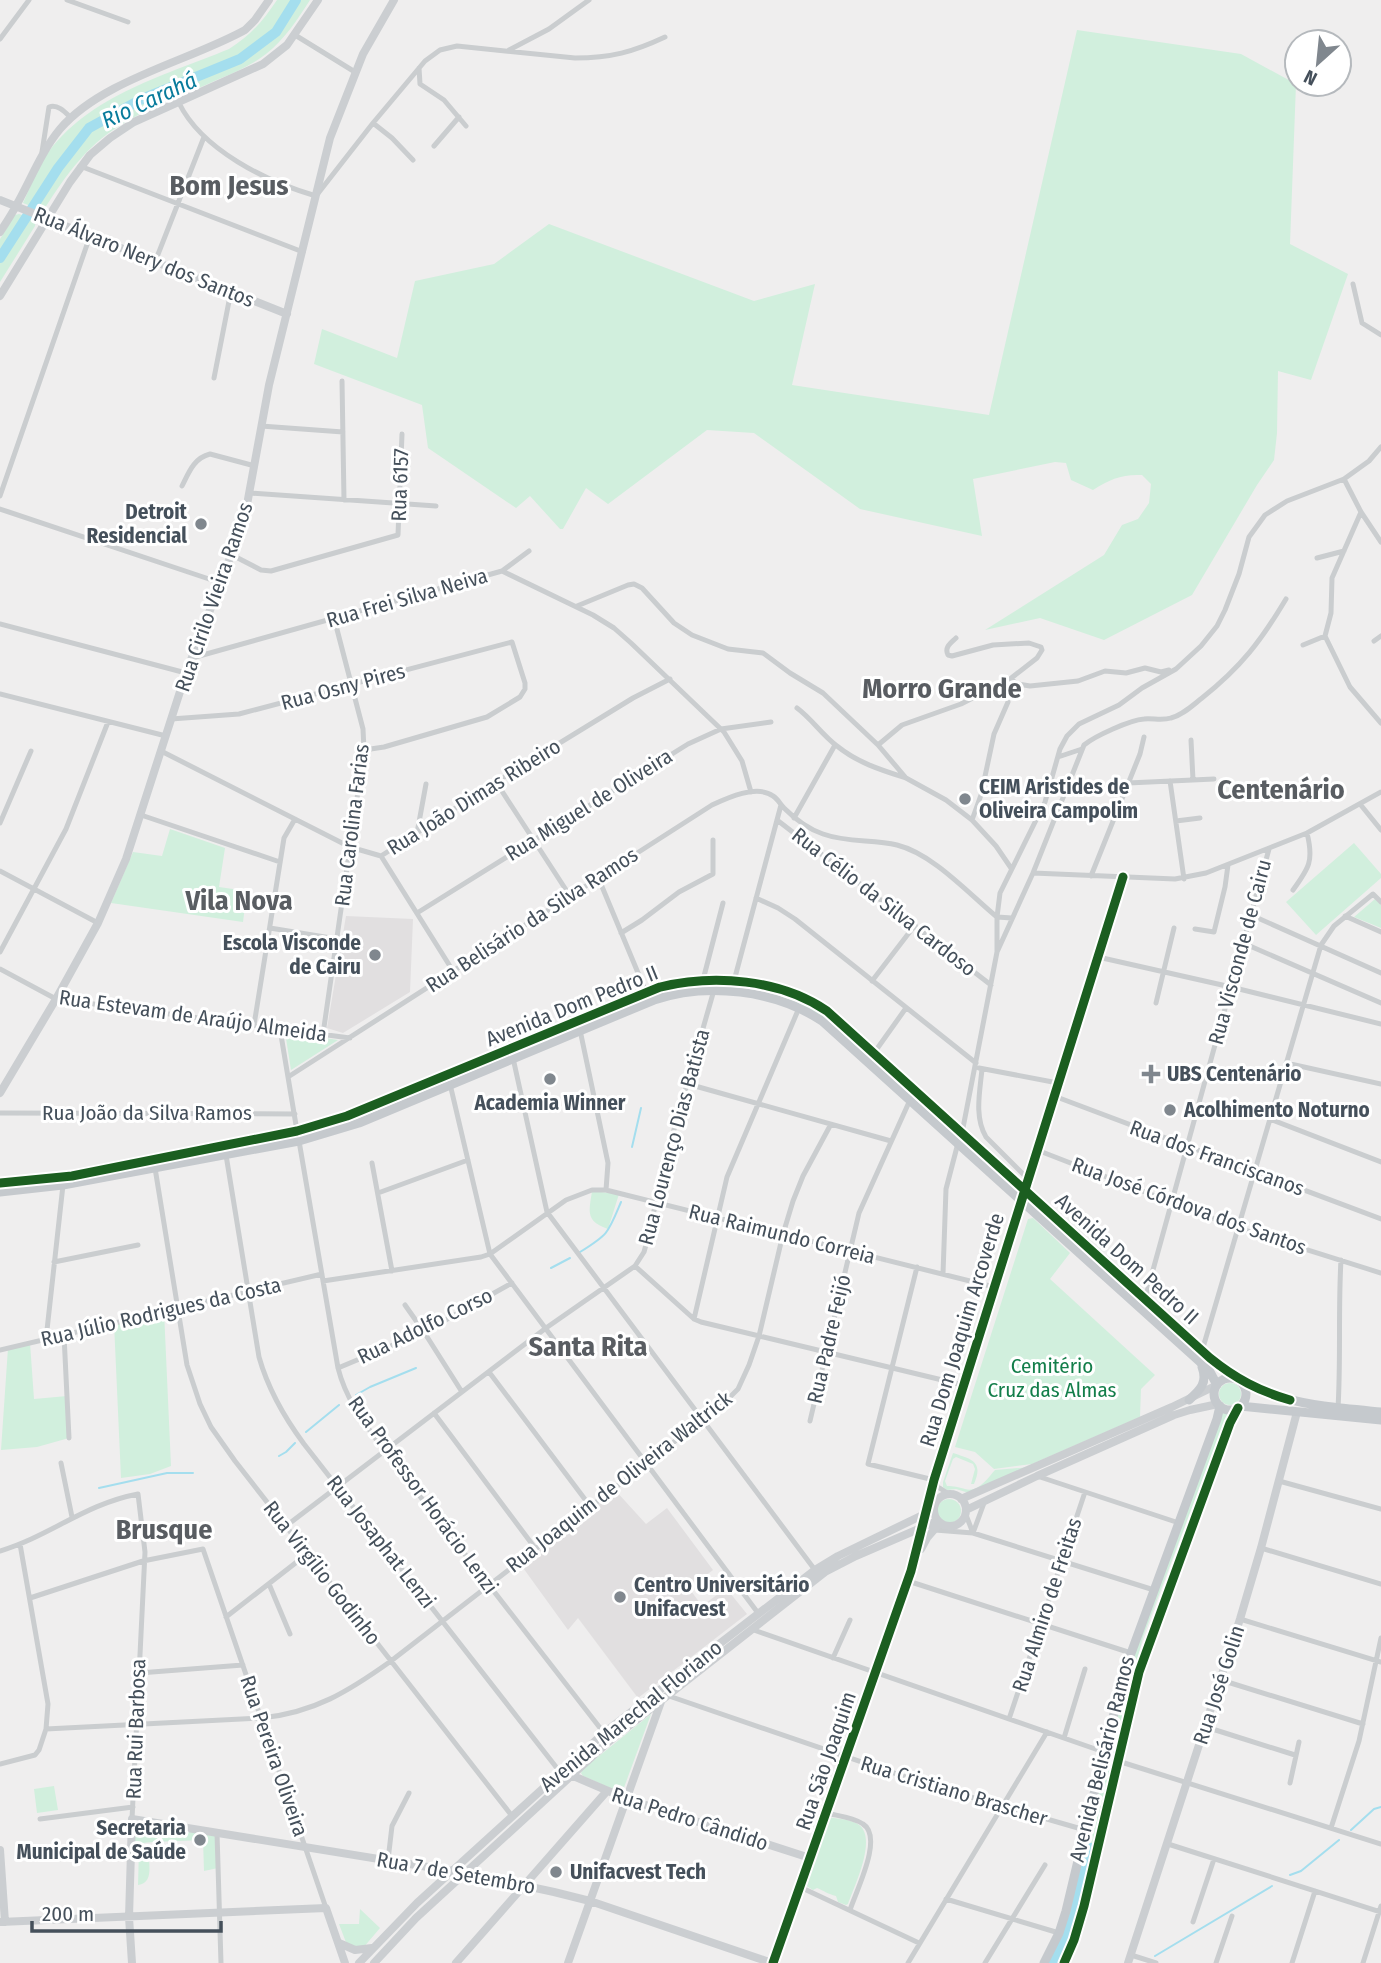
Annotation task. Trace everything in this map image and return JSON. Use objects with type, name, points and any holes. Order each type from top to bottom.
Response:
[{"type":"main road","points":[[0,232],[18,207],[41,156],[71,118],[118,87],[245,30],[269,0]]},
{"type":"main road","points":[[0,296],[80,166],[99,147],[121,130],[145,117],[263,64],[295,35],[318,0]]},
{"type":"main road","name":"Rua Cirilo Vieira Ramos","points":[[0,1093],[98,923],[124,866],[186,673],[244,521],[261,426],[330,138],[367,44],[394,0]]},
{"type":"main road","name":"Rua Álvaro Nery dos Santos","points":[[0,200],[287,314]]},
{"type":"main road","name":"Avenida Dom Pedro II","points":[[0,1183],[72,1176],[297,1131],[347,1116],[646,992],[670,985],[703,980],[768,987],[807,999],[827,1011],[1202,1351],[1238,1379],[1270,1394],[1297,1402],[1381,1412]]},
{"type":"main road","name":"Avenida Dom Pedro II","points":[[0,1192],[62,1185],[299,1142],[359,1123],[667,995],[694,990],[714,990],[757,996],[799,1008],[830,1028],[1210,1372],[1217,1385]]},
{"type":"main road","points":[[1189,1400],[1205,1381],[1200,1363]]},
{"type":"main road","points":[[966,1512],[961,1499],[949,1494],[939,1498],[930,1508],[938,1525],[948,1527],[959,1524],[966,1512],[985,1500],[1173,1411],[1229,1377],[1238,1379],[1247,1392],[1239,1407]]},
{"type":"main road","points":[[1217,1385],[1214,1395],[1219,1405]]},
{"type":"main road","points":[[961,1499],[1173,1411],[1219,1405],[1229,1410],[1239,1407],[1381,1420]]},
{"type":"main road","name":"Avenida Belisário Ramos","points":[[1044,1963],[1066,1912],[1131,1653],[1217,1419],[1219,1405]]},
{"type":"main road","name":"Avenida Belisário Ramos","points":[[1064,1963],[1082,1915],[1146,1652],[1230,1423],[1239,1407]]},
{"type":"main road","name":"Rua José Golin","points":[[1130,1959],[1262,1548],[1297,1412]]},
{"type":"main road","name":"Avenida Marechal Floriano","points":[[359,1963],[410,1910],[604,1733],[815,1570],[930,1508]]},
{"type":"main road","name":"Rua São Joaquim","points":[[773,1963],[876,1673],[930,1508]]},
{"type":"main road","name":"Avenida Marechal Floriano","points":[[374,1963],[416,1918],[571,1775],[664,1696],[825,1573],[923,1525],[938,1525]]},
{"type":"main road","name":"Rua São Joaquim","points":[[911,1571],[925,1541],[938,1525]]},
{"type":"main road","points":[[568,1963],[664,1696]]},
{"type":"main road","name":"Rua Pedro Cândido","points":[[571,1775],[626,1799],[810,1858]]},
{"type":"main road","points":[[456,1963],[607,1791]]},
{"type":"main road","name":"Rua 7 de Setembro","points":[[132,1819],[465,1873],[524,1886],[590,1901],[773,1963]]},
{"type":"main road","name":"Rua Rui Barbosa","points":[[132,1819],[129,1917],[132,1963]]},
{"type":"main road","points":[[0,1850],[3,1922],[326,1908]]},
{"type":"main road","name":"Rua Pereira Oliveira","points":[[326,1908],[345,1963]]},
{"type":"main road","points":[[339,1943],[355,1950],[372,1948]]},
{"type":"street","points":[[1,35],[29,0]]},
{"type":"street","points":[[67,0],[128,22]]},
{"type":"street","points":[[509,51],[549,29],[589,0]]},
{"type":"street","points":[[295,35],[355,72]]},
{"type":"street","points":[[179,103],[191,123],[204,137],[240,162],[297,191],[316,196],[419,68],[432,55],[447,47],[575,58],[610,57],[643,48],[665,37]]},
{"type":"street","points":[[419,68],[420,84],[444,100],[466,126]]},
{"type":"street","points":[[41,156],[49,107],[54,105],[71,118]]},
{"type":"street","points":[[434,146],[459,117]]},
{"type":"street","points":[[373,123],[413,160]]},
{"type":"street","points":[[155,262],[204,137]]},
{"type":"street","points":[[80,166],[303,253]]},
{"type":"street","points":[[0,496],[90,236]]},
{"type":"street","points":[[1353,284],[1362,323],[1381,335]]},
{"type":"street","points":[[214,378],[231,291]]},
{"type":"street","points":[[342,381],[344,500]]},
{"type":"street","points":[[261,426],[343,432]]},
{"type":"street","name":"Rua 6157","points":[[232,555],[261,570],[271,571],[398,535],[402,434]]},
{"type":"street","points":[[962,1133],[997,952],[1000,893],[1045,802],[1067,736],[1079,724],[1119,705],[1176,669],[1201,646],[1217,626],[1234,590],[1249,537],[1265,515],[1287,500],[1344,479],[1369,461],[1381,447]]},
{"type":"street","points":[[182,486],[196,461],[209,454],[255,466]]},
{"type":"street","points":[[1344,479],[1381,542]]},
{"type":"street","points":[[250,493],[436,506]]},
{"type":"street","points":[[0,509],[221,583]]},
{"type":"street","points":[[1361,512],[1332,582],[1331,612],[1325,636],[1350,687],[1381,723]]},
{"type":"street","points":[[502,571],[529,551]]},
{"type":"street","points":[[1317,558],[1344,551]]},
{"type":"street","name":"Rua Frei Silva Neiva","points":[[192,658],[502,571],[577,606],[622,634],[722,729],[742,761],[751,792]]},
{"type":"street","points":[[577,606],[634,584],[648,593],[674,623],[692,635],[728,649],[756,652],[770,657],[823,693],[878,745],[906,778]]},
{"type":"street","points":[[997,952],[1033,873],[1082,750],[1089,741],[1139,719],[1172,718],[1192,706],[1246,659],[1286,599]]},
{"type":"street","name":"Rua Carolina Farias","points":[[323,1034],[365,750],[363,729],[334,618]]},
{"type":"street","points":[[0,624],[186,673]]},
{"type":"street","points":[[1303,645],[1325,636]]},
{"type":"street","points":[[1374,641],[1381,636]]},
{"type":"street","points":[[878,745],[907,723],[961,704],[1010,679],[1037,658],[1042,650],[1041,647],[1029,643],[993,645],[948,655],[947,647],[956,638]]},
{"type":"street","name":"Rua Osny Pires","points":[[171,719],[239,714],[512,642],[525,683],[520,697],[487,717],[365,750]]},
{"type":"street","points":[[1010,679],[1030,686],[1078,681],[1105,671],[1126,673],[1145,668],[1161,672],[1176,669]]},
{"type":"street","name":"Rua João Dimas Ribeiro","points":[[161,751],[350,847],[381,856],[633,698],[670,679]]},
{"type":"street","points":[[0,694],[166,736]]},
{"type":"street","points":[[972,820],[981,795],[992,742],[1008,702]]},
{"type":"street","points":[[797,708],[835,745],[868,765],[906,778],[946,800],[972,820],[996,846],[1011,868]]},
{"type":"street","points":[[0,952],[69,822],[108,722]]},
{"type":"street","name":"Rua Miguel de Oliveira","points":[[417,913],[671,754],[722,729],[771,722]]},
{"type":"street","points":[[1091,876],[1140,754],[1144,737]]},
{"type":"street","points":[[1191,740],[1193,780]]},
{"type":"street","points":[[793,833],[835,745]]},
{"type":"street","points":[[1058,757],[1082,750]]},
{"type":"street","points":[[0,823],[30,751]]},
{"type":"street","points":[[1128,783],[1214,779]]},
{"type":"street","points":[[1170,781],[1184,879]]},
{"type":"street","points":[[496,782],[570,896]]},
{"type":"street","points":[[417,833],[426,784]]},
{"type":"street","points":[[751,792],[766,792],[797,820],[813,830],[835,838],[894,844],[919,853],[997,916],[1012,918]]},
{"type":"street","name":"Rua Belisário da Silva Ramos","points":[[288,1077],[712,805],[751,792]]},
{"type":"street","points":[[1033,873],[1184,879],[1195,877],[1307,833],[1381,792]]},
{"type":"street","points":[[1360,804],[1381,830]]},
{"type":"street","points":[[734,982],[781,805]]},
{"type":"street","points":[[141,815],[280,862]]},
{"type":"street","points":[[1176,821],[1200,818]]},
{"type":"street","points":[[254,1025],[284,838],[295,819]]},
{"type":"street","name":"Rua Célio da Silva Cardoso","points":[[777,820],[991,985]]},
{"type":"street","points":[[1293,890],[1311,861],[1307,833]]},
{"type":"street","points":[[621,933],[679,892],[713,874],[713,840]]},
{"type":"street","name":"Rua Visconde de Cairu","points":[[1145,1299],[1269,849]]},
{"type":"street","points":[[381,856],[453,971]]},
{"type":"street","points":[[1195,929],[1214,932],[1228,865]]},
{"type":"street","points":[[0,871],[98,923]]},
{"type":"street","points":[[598,877],[646,992]]},
{"type":"street","name":"Rua Dom Joaquim Arcoverde","points":[[930,1508],[934,1480],[1123,877]]},
{"type":"street","points":[[1202,1351],[1321,945],[1328,932],[1373,894],[1381,902]]},
{"type":"street","points":[[756,898],[795,919],[975,1065],[982,1069],[1058,1083]]},
{"type":"street","points":[[703,980],[723,903]]},
{"type":"street","points":[[1251,915],[1381,973]]},
{"type":"street","points":[[1345,916],[1381,932]]},
{"type":"street","points":[[872,981],[915,925]]},
{"type":"street","points":[[270,928],[337,939]]},
{"type":"street","points":[[1156,1003],[1174,928]]},
{"type":"street","points":[[1243,943],[1381,1003]]},
{"type":"street","points":[[1098,957],[1381,1024]]},
{"type":"street","name":"Rua Estevam de Araújo Almeida","points":[[0,969],[56,999],[350,1038]]},
{"type":"street","name":"Rua Lourenço Dias Batista","points":[[286,1526],[546,1328],[635,1266],[644,1252],[667,1154],[714,990]]},
{"type":"street","points":[[694,1319],[716,1217],[732,1164],[799,1008]]},
{"type":"street","points":[[874,1053],[906,1008]]},
{"type":"street","points":[[280,1028],[297,1131]]},
{"type":"street","points":[[580,1030],[608,1163],[606,1190]]},
{"type":"street","points":[[513,1058],[547,1212],[815,1570]]},
{"type":"street","points":[[1286,1063],[1381,1084]]},
{"type":"street","points":[[982,1069],[979,1114],[982,1130],[1028,1179]]},
{"type":"street","points":[[450,1084],[490,1254],[758,1613]]},
{"type":"street","points":[[688,1084],[891,1141]]},
{"type":"street","name":"Rua dos Franciscanos","points":[[1054,1096],[1381,1219]]},
{"type":"street","name":"Rua Padre Feijó","points":[[810,1421],[861,1206],[910,1100]]},
{"type":"street","name":"Rua João da Silva Ramos","points":[[0,1113],[295,1114]]},
{"type":"street","points":[[1270,1119],[1381,1162]]},
{"type":"street","name":"Rua Joaquim de Oliveira Waltrick","points":[[46,1729],[261,1718],[299,1712],[346,1692],[391,1661],[723,1404],[738,1389],[759,1336],[783,1234],[798,1188],[831,1124]]},
{"type":"street","name":"Rua Professor Horácio Lenzi","points":[[299,1142],[338,1368],[352,1404],[384,1450],[604,1733]]},
{"type":"street","points":[[943,1274],[946,1189],[958,1143]]},
{"type":"street","name":"Rua José Córdova dos Santos","points":[[1037,1150],[1238,1228],[1381,1273]]},
{"type":"street","name":"Rua Josaphat Lenzi","points":[[226,1155],[259,1357],[269,1387],[294,1430],[559,1772]]},
{"type":"street","points":[[378,1193],[468,1160]]},
{"type":"street","points":[[372,1163],[392,1270]]},
{"type":"street","name":"Rua Virgílio Godinho","points":[[155,1168],[187,1365],[200,1404],[222,1444],[512,1816]]},
{"type":"street","points":[[46,1339],[62,1185]]},
{"type":"street","name":"Rua Raimundo Correia","points":[[606,1190],[994,1287]]},
{"type":"street","name":"Rua Júlio Rodrigues da Costa","points":[[0,1350],[248,1291],[323,1277],[481,1257],[490,1254],[547,1212],[585,1192],[606,1190]]},
{"type":"street","points":[[54,1262],[138,1245]]},
{"type":"street","points":[[1338,1408],[1341,1260]]},
{"type":"street","points":[[635,1266],[694,1319],[964,1385]]},
{"type":"street","points":[[916,1267],[868,1464],[934,1480]]},
{"type":"street","name":"Rua Adolfo Corso","points":[[338,1368],[424,1332],[512,1283]]},
{"type":"street","points":[[405,1305],[462,1392]]},
{"type":"street","points":[[64,1335],[69,1438]]},
{"type":"street","points":[[489,1372],[590,1506]]},
{"type":"street","points":[[434,1413],[536,1548]]},
{"type":"street","points":[[0,1551],[20,1544],[72,1517],[61,1463]]},
{"type":"street","points":[[1037,1476],[1179,1523]]},
{"type":"street","name":"Rua Dom Joaquim Arcoverde","points":[[934,1480],[938,1487],[949,1494]]},
{"type":"street","points":[[1279,1481],[1381,1509]]},
{"type":"street","name":"Rua Almiro de Freitas","points":[[1009,1719],[1085,1492]]},
{"type":"street","name":"Rua Rui Barbosa","points":[[72,1517],[109,1501],[138,1494],[145,1546],[132,1819]]},
{"type":"street","points":[[974,1533],[985,1500]]},
{"type":"street","points":[[966,1512],[974,1533]]},
{"type":"street","points":[[938,1525],[954,1532],[974,1533],[1154,1590]]},
{"type":"street","points":[[938,1525],[954,1532]]},
{"type":"street","points":[[0,1764],[35,1755],[46,1729],[48,1704],[20,1544]]},
{"type":"street","points":[[1262,1548],[1381,1584]]},
{"type":"street","name":"Rua Pereira Oliveira","points":[[143,1561],[203,1549],[326,1908]]},
{"type":"street","points":[[226,1617],[307,1554]]},
{"type":"street","points":[[30,1598],[143,1561]]},
{"type":"street","points":[[908,1580],[1131,1653]]},
{"type":"street","points":[[269,1584],[290,1634]]},
{"type":"street","points":[[1240,1619],[1379,1661]]},
{"type":"street","points":[[832,1658],[850,1620]]},
{"type":"street","points":[[751,1629],[1104,1752],[1118,1761],[1381,1844]]},
{"type":"street","points":[[1331,1828],[1363,1724],[1379,1661],[1381,1638]]},
{"type":"street","points":[[139,1673],[243,1665]]},
{"type":"street","points":[[1064,1738],[1085,1669]]},
{"type":"street","points":[[1221,1680],[1363,1724]]},
{"type":"street","name":"Rua Cristiano Brascher","points":[[664,1696],[926,1784],[1085,1830]]},
{"type":"street","points":[[1206,1727],[1295,1755]]},
{"type":"street","points":[[908,1963],[1047,1732]]},
{"type":"street","points":[[1290,1783],[1299,1742]]},
{"type":"street","points":[[387,1860],[392,1826],[409,1793]]},
{"type":"street","points":[[40,1819],[133,1807]]},
{"type":"street","points":[[826,1813],[862,1823],[872,1837],[870,1852],[850,1910]]},
{"type":"street","points":[[217,1833],[221,1963]]},
{"type":"street","points":[[1168,1844],[1380,1910],[1363,1963]]},
{"type":"street","points":[[1193,1922],[1214,1858]]},
{"type":"street","points":[[985,1963],[1045,1865]]},
{"type":"street","points":[[800,1886],[919,1943]]},
{"type":"street","points":[[1292,1963],[1315,1891]]},
{"type":"street","points":[[946,1899],[1059,1933]]},
{"type":"street","points":[[1216,1963],[1232,1916]]},
{"type":"street","points":[[1130,1959],[1156,1963]]},
{"type":"shaded area","name":"Escola Visconde de Cairu","points":[[346,916],[413,919],[410,992],[343,1033],[327,1028]]},
{"type":"shaded area","name":"Centro Universitário Unifacvest","points":[[615,1490],[646,1524],[667,1508],[713,1570],[689,1588],[702,1606],[726,1588],[747,1614],[638,1698],[578,1618],[568,1630],[521,1565]]},
{"type":"green space","points":[[277,0],[310,0],[285,36],[266,54],[244,68],[151,108],[113,130],[83,157],[43,211],[23,203],[41,163],[58,140],[78,121],[101,105],[150,80],[229,49],[256,28]]},
{"type":"green space","points":[[1077,30],[1241,54],[1283,77],[1283,98],[1295,98],[1290,244],[1348,274],[1311,380],[1278,371],[1274,460],[1192,595],[1104,640],[1040,618],[985,630],[1104,555],[1122,525],[1138,519],[1149,503],[1151,484],[1142,475],[1116,478],[1093,490],[1071,480],[1066,463],[1055,462],[973,479],[982,536],[860,509],[754,433],[707,430],[608,504],[586,488],[563,529],[560,529],[530,496],[516,508],[428,448],[422,405],[314,364],[322,329],[397,358],[415,281],[494,264],[549,224],[754,301],[815,284],[792,385],[989,415]]},
{"type":"green space","points":[[15,215],[36,220],[35,226],[0,282],[0,239]]},
{"type":"green space","points":[[170,829],[225,848],[219,887],[247,891],[243,922],[111,903],[133,852],[162,856]]},
{"type":"green space","points":[[1354,843],[1381,874],[1381,878],[1316,935],[1286,902]]},
{"type":"green space","points":[[1375,899],[1381,905],[1381,928],[1354,917]]},
{"type":"green space","points":[[712,985],[771,994],[800,1003],[827,1017],[1016,1191],[818,1014],[725,988],[634,1004],[349,1122],[312,1134],[77,1181],[0,1189],[0,1186],[96,1174],[291,1136],[632,1001],[673,988]]},
{"type":"green space","points":[[285,1032],[338,1040],[291,1070]]},
{"type":"green space","points":[[592,1191],[619,1194],[608,1229],[595,1223],[590,1215]]},
{"type":"green space","name":"Cemitério Cruz das Almas","points":[[1033,1218],[1070,1253],[1050,1279],[1155,1375],[1141,1389],[1140,1417],[1032,1464],[994,1469],[975,1452],[955,1447],[1028,1219]]},
{"type":"green space","points":[[164,1311],[171,1466],[150,1474],[121,1478],[114,1323]]},
{"type":"green space","points":[[30,1343],[34,1399],[67,1396],[69,1438],[37,1447],[1,1450],[8,1348]]},
{"type":"green space","points":[[1230,1383],[1238,1386],[1241,1394],[1238,1402],[1230,1405],[1222,1402],[1219,1394],[1222,1386]]},
{"type":"green space","points":[[1221,1413],[1232,1413],[1223,1425],[1143,1637],[1113,1755],[1107,1753],[1134,1649]]},
{"type":"green space","points":[[953,1453],[974,1462],[977,1476],[974,1484],[971,1484],[975,1469],[973,1464],[956,1457],[945,1481],[947,1486],[970,1490],[982,1484],[995,1470],[1031,1467],[969,1493],[956,1489],[947,1490],[943,1487],[943,1482]]},
{"type":"green space","points":[[949,1499],[960,1506],[961,1511],[954,1522],[949,1523],[938,1516],[937,1511],[944,1500]]},
{"type":"green space","points":[[651,1714],[622,1793],[583,1776],[583,1769]]},
{"type":"green space","points":[[1106,1764],[1111,1767],[1078,1918],[1060,1963],[1048,1963],[1073,1900]]},
{"type":"green space","points":[[54,1786],[58,1810],[37,1813],[34,1789]]},
{"type":"green space","points":[[829,1817],[856,1823],[863,1829],[866,1838],[863,1861],[846,1905],[838,1902],[836,1896],[805,1885]]},
{"type":"green space","points":[[132,1819],[217,1833],[218,1868],[204,1871],[203,1840],[132,1844]]},
{"type":"green space","points":[[139,1849],[149,1855],[149,1869],[146,1881],[138,1885]]},
{"type":"green space","points":[[360,1909],[380,1928],[363,1948],[347,1945],[339,1924],[359,1924]]},
{"type":"waterway","name":"Rio Carahá","points":[[0,258],[58,168],[89,128],[142,99],[240,59],[276,32],[296,0]]},
{"type":"waterway","points":[[632,1147],[641,1108]]},
{"type":"waterway","points":[[580,1252],[606,1232],[621,1202]]},
{"type":"waterway","points":[[551,1268],[570,1258]]},
{"type":"waterway","points":[[356,1395],[416,1368]]},
{"type":"waterway","points":[[306,1432],[339,1405]]},
{"type":"waterway","points":[[279,1456],[295,1443]]},
{"type":"waterway","points":[[99,1488],[167,1473],[193,1473]]},
{"type":"waterway","points":[[1351,1830],[1374,1809],[1381,1807]]},
{"type":"waterway","points":[[1290,1875],[1301,1871],[1339,1840]]},
{"type":"waterway","name":"Rio Carahá","points":[[1053,1963],[1068,1932],[1091,1848]]},
{"type":"waterway","points":[[1155,1956],[1272,1886]]},
{"type":"cycle path","points":[[773,1963],[911,1571],[934,1480],[1123,877]]},
{"type":"cycle path","points":[[0,1183],[72,1176],[297,1131],[347,1116],[660,987],[702,981],[746,982],[789,992],[827,1011],[1210,1358],[1248,1384],[1290,1400]]},
{"type":"cycle path","points":[[1064,1963],[1084,1906],[1139,1672],[1230,1423],[1238,1408]]},
{"type":"place","name":"Detroit Residencial","points":[[201,524]]},
{"type":"place","name":"CEIM Aristides de Oliveira Campolim","points":[[965,799]]},
{"type":"place","name":"Escola Visconde de Cairu","points":[[375,955]]},
{"type":"place","name":"UBS Centenário","points":[[1151,1074]]},
{"type":"place","name":"Academia Winner","points":[[550,1079]]},
{"type":"place","name":"Acolhimento Noturno","points":[[1170,1110]]},
{"type":"place","name":"Centro Universitário Unifacvest","points":[[620,1597]]},
{"type":"place","name":"Secretaria Municipal de Saúde","points":[[200,1840]]},
{"type":"place","name":"Unifacvest Tech","points":[[556,1872]]},
{"type":"district","name":"Bom Jesus","points":[[229,185]]},
{"type":"district","name":"Morro Grande","points":[[942,688]]},
{"type":"district","name":"Centenário","points":[[1281,789]]},
{"type":"district","name":"Vila Nova","points":[[239,900]]},
{"type":"district","name":"Santa Rita","points":[[588,1346]]},
{"type":"district","name":"Brusque","points":[[164,1529]]}]
